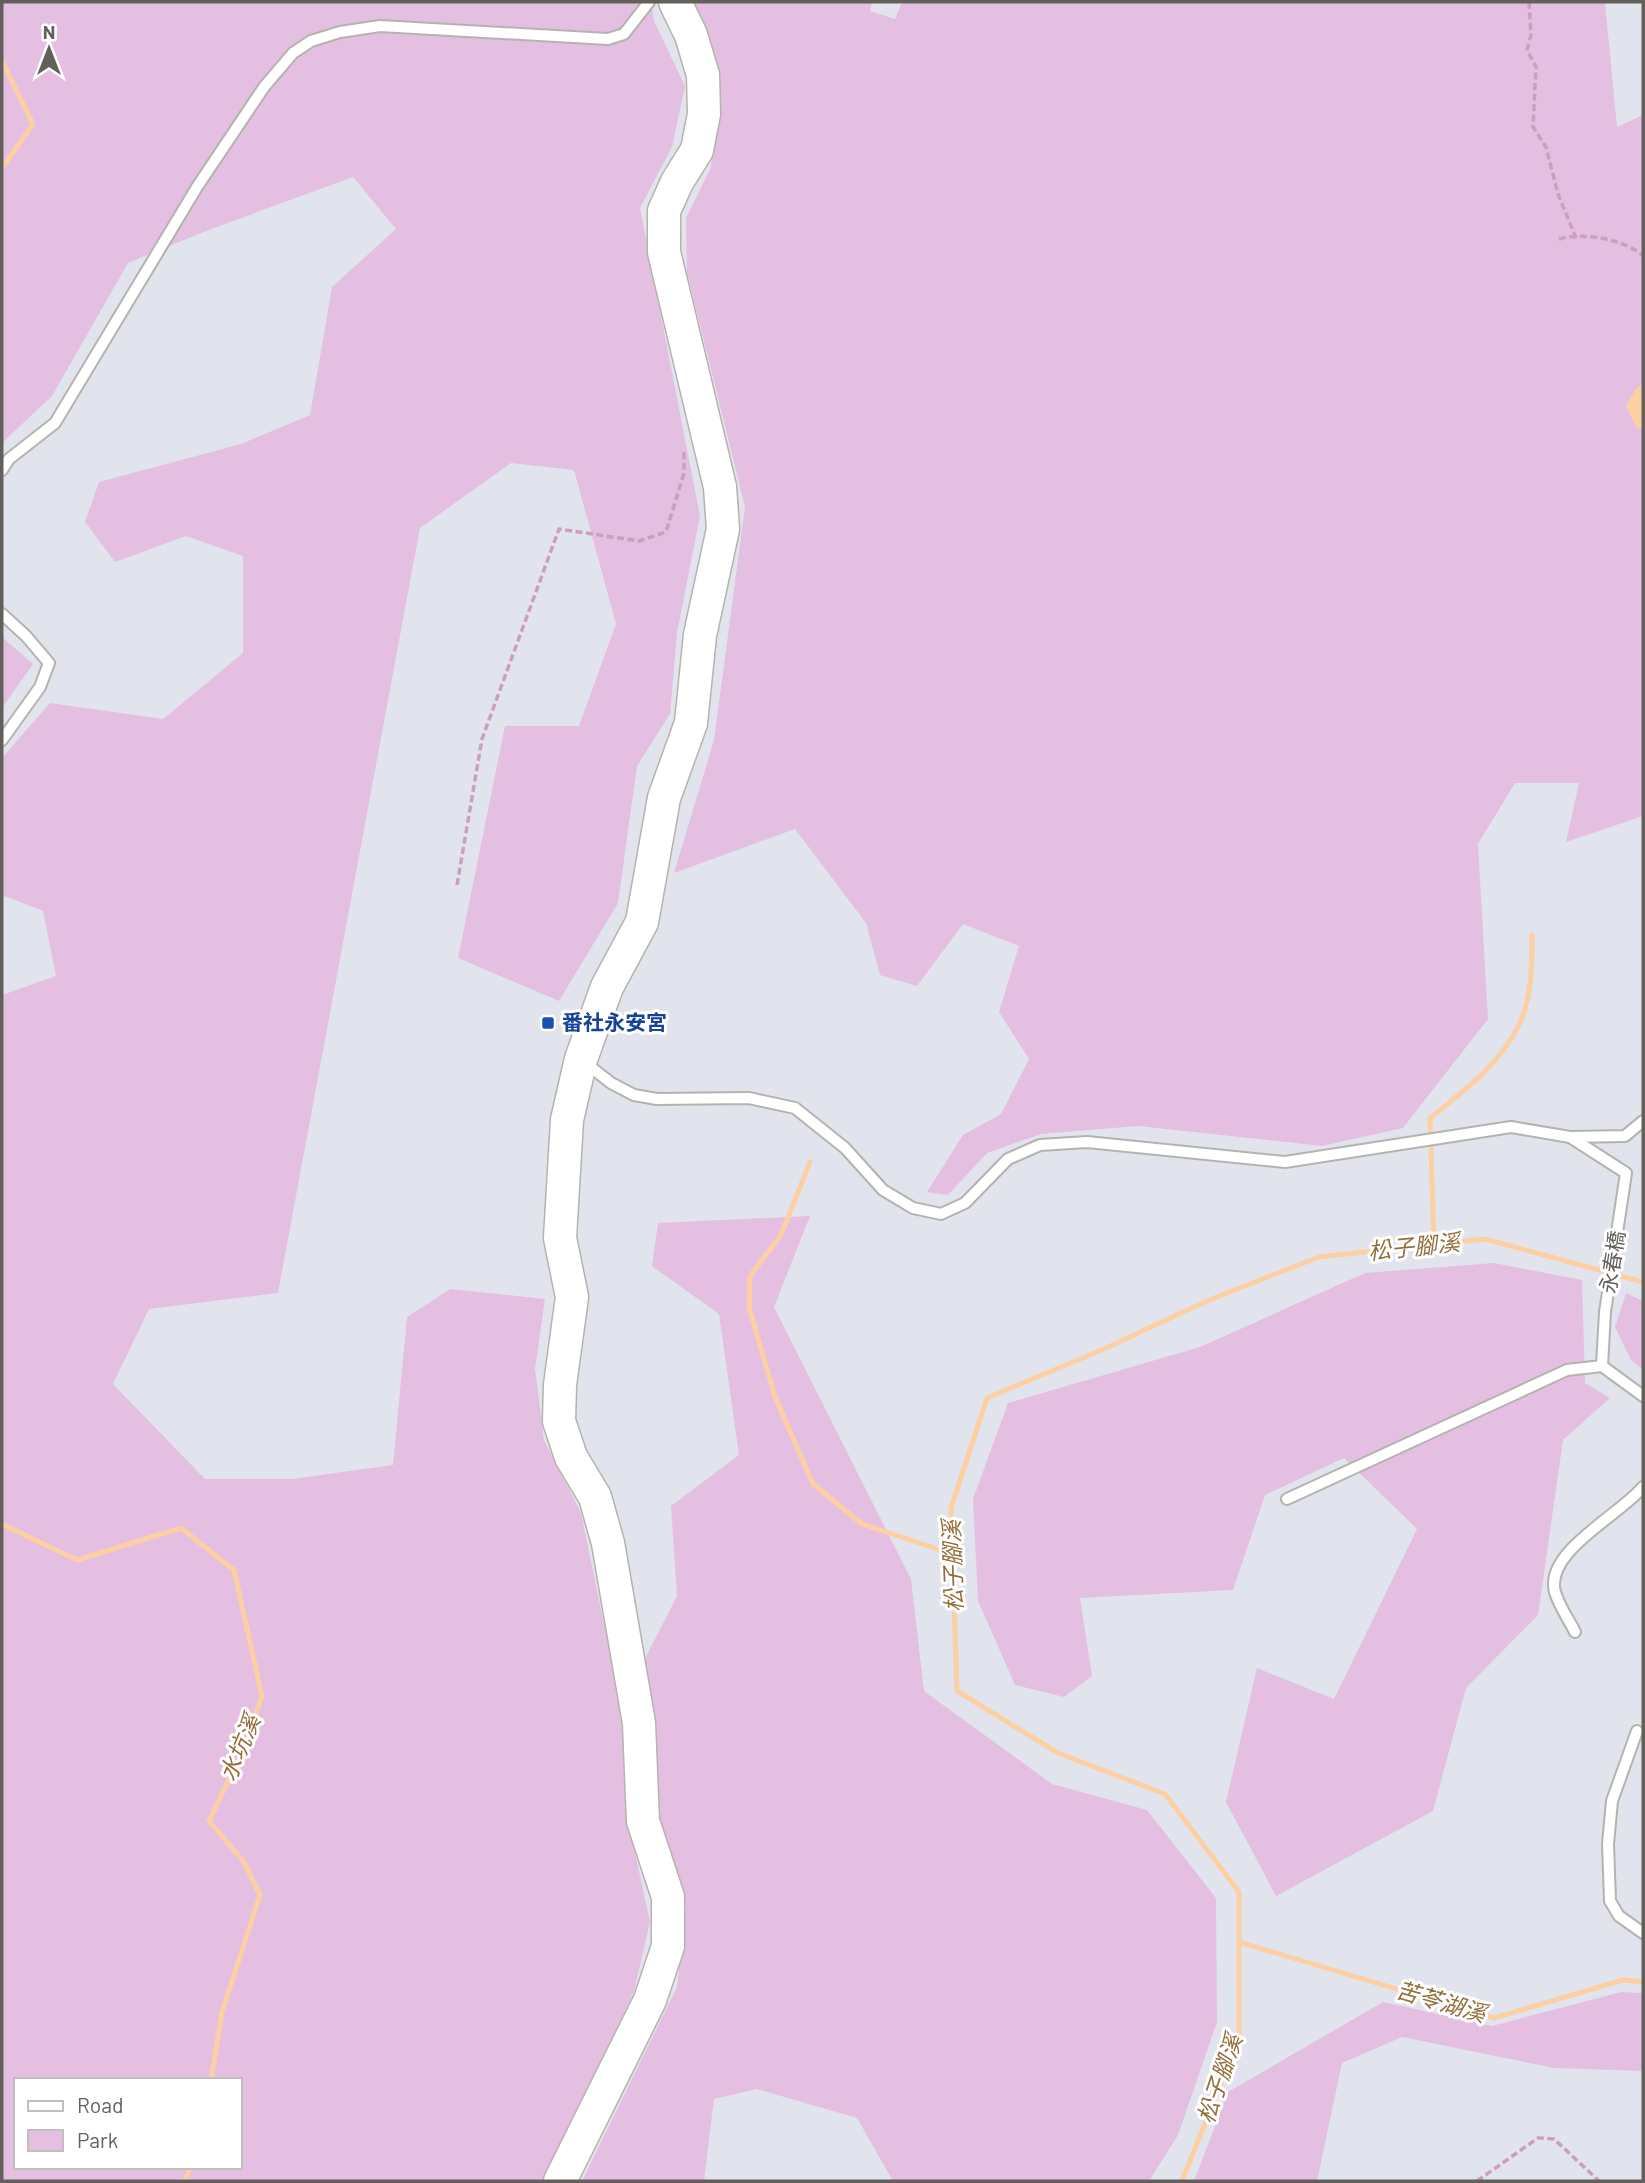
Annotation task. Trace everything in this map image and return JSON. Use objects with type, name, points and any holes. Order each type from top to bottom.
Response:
[{"type":"street","points":[[560,2181],[650,2000],[668,1945],[668,1897],[643,1821],[639,1723],[608,1543],[595,1497],[571,1457],[559,1421],[560,1385],[572,1297],[560,1238],[567,1121],[581,1059],[607,987],[642,922],[664,798],[691,723],[700,635],[723,529],[720,487],[664,252],[664,211],[677,182],[697,150],[704,114],[703,75],[691,35],[675,2]]},
{"type":"lane","points":[[2,470],[9,458],[55,423],[197,187],[264,87],[293,53],[311,41],[340,32],[380,26],[608,39],[624,34],[649,2]]},
{"type":"lane","points":[[2,614],[49,663],[40,687],[2,740]]},
{"type":"lane","points":[[581,1059],[611,1083],[634,1095],[657,1099],[749,1098],[795,1108],[845,1148],[883,1190],[913,1208],[941,1214],[965,1203],[1008,1159],[1040,1145],[1087,1142],[1285,1162],[1511,1127],[1570,1137],[1625,1136],[1643,1121]]},
{"type":"lane","name":"永春橋","points":[[1570,1137],[1626,1173],[1605,1312],[1602,1366]]},
{"type":"lane","points":[[1287,1499],[1567,1370],[1602,1366],[1643,1396]]},
{"type":"lane","points":[[1575,1632],[1554,1591],[1558,1569],[1568,1549],[1629,1504],[1643,1487]]},
{"type":"lane","points":[[1637,1731],[1612,1801],[1610,1901],[1619,1916],[1643,1933]]},
{"type":"path","points":[[1529,2],[1531,35],[1527,50],[1536,67],[1533,127],[1546,147],[1558,194],[1576,238]]},
{"type":"path","points":[[1559,239],[1607,238],[1628,244],[1643,257]]},
{"type":"path","points":[[457,885],[482,739],[559,529],[639,541],[666,532],[684,473],[684,439]]},
{"type":"path","points":[[1477,2181],[1538,2138],[1554,2140],[1599,2181]]},
{"type":"green space","points":[[2,2],[651,2],[654,21],[685,86],[672,147],[640,208],[700,516],[677,633],[670,714],[637,766],[618,903],[559,1001],[458,958],[505,726],[579,726],[616,624],[574,470],[511,463],[420,528],[278,1293],[149,1309],[113,1384],[205,1479],[292,1479],[393,1465],[407,1317],[450,1289],[545,1299],[535,1369],[544,1440],[581,1513],[620,1701],[631,1834],[650,1922],[634,1991],[547,2181],[2,2181],[2,995],[56,976],[43,911],[2,895],[2,758],[50,703],[163,719],[243,653],[243,556],[186,536],[115,562],[85,522],[99,482],[241,444],[310,415],[332,287],[396,229],[353,177],[128,263],[52,396],[2,443]]},
{"type":"green space","points":[[687,2],[872,2],[870,11],[895,19],[902,2],[1605,2],[1617,127],[1643,115],[1643,816],[1566,842],[1579,783],[1515,783],[1478,844],[1488,1019],[1403,1128],[1322,1146],[1138,1126],[1041,1134],[987,1153],[948,1195],[927,1192],[963,1135],[1001,1114],[1029,1059],[999,1012],[1019,946],[963,924],[917,986],[880,975],[866,923],[795,829],[674,873],[714,740],[745,507],[687,272],[686,218],[711,167],[719,78]]},
{"type":"green space","points":[[2,637],[33,664],[2,708]]},
{"type":"green space","points":[[810,1216],[774,1307],[911,1579],[924,1691],[1052,1784],[1147,1810],[1216,1898],[1217,2022],[1178,2135],[1149,2181],[893,2181],[857,2118],[757,2089],[714,2099],[704,2181],[582,2181],[677,1987],[686,1904],[654,1808],[640,1668],[677,1596],[671,1506],[739,1455],[719,1314],[652,1266],[658,1223]]},
{"type":"green space","points":[[1494,1263],[1582,1280],[1585,1383],[1610,1398],[1563,1440],[1538,1615],[1466,1688],[1433,1811],[1276,1896],[1226,1802],[1257,1668],[1334,1699],[1417,1529],[1344,1458],[1265,1495],[1233,1590],[1080,1598],[1092,1676],[1064,1697],[1015,1685],[978,1601],[973,1499],[1008,1403],[1200,1347],[1365,1273]]},
{"type":"green space","points":[[1626,1293],[1643,1301],[1643,1370],[1631,1360],[1615,1327]]},
{"type":"green space","points":[[1621,1992],[1643,1993],[1643,2071],[1554,2068],[1402,2037],[1342,2063],[1317,2181],[1194,2181],[1228,2092],[1383,2002],[1492,2026]]},
{"type":"shaded area","points":[[1643,383],[1643,430],[1635,426],[1626,405]]},
{"type":"waterway","name":"水坑溪","points":[[2,61],[33,124],[2,168]]},
{"type":"waterway","points":[[1434,1245],[1430,1118],[1491,1065],[1519,1025],[1529,992],[1532,935]]},
{"type":"waterway","points":[[810,1162],[781,1235],[750,1276],[749,1307],[775,1397],[813,1484],[862,1524],[952,1554]]},
{"type":"waterway","name":"松子腳溪","points":[[1182,2181],[1239,2038],[1239,1892],[1165,1794],[1058,1753],[957,1691],[951,1508],[987,1398],[1104,1349],[1209,1300],[1319,1257],[1485,1239],[1643,1282]]},
{"type":"waterway","name":"水坑溪","points":[[2,1524],[77,1560],[181,1528],[234,1570],[262,1696],[242,1752],[209,1821],[244,1862],[260,1895],[222,2012],[211,2078]]},
{"type":"waterway","name":"苦苓湖溪","points":[[1239,1942],[1494,2018],[1623,1980],[1643,1982]]},
{"type":"waterway","name":"水坑溪","points":[[185,2181],[189,2169]]},
{"type":"place","name":"番社永安宮","points":[[548,1023]]}]
